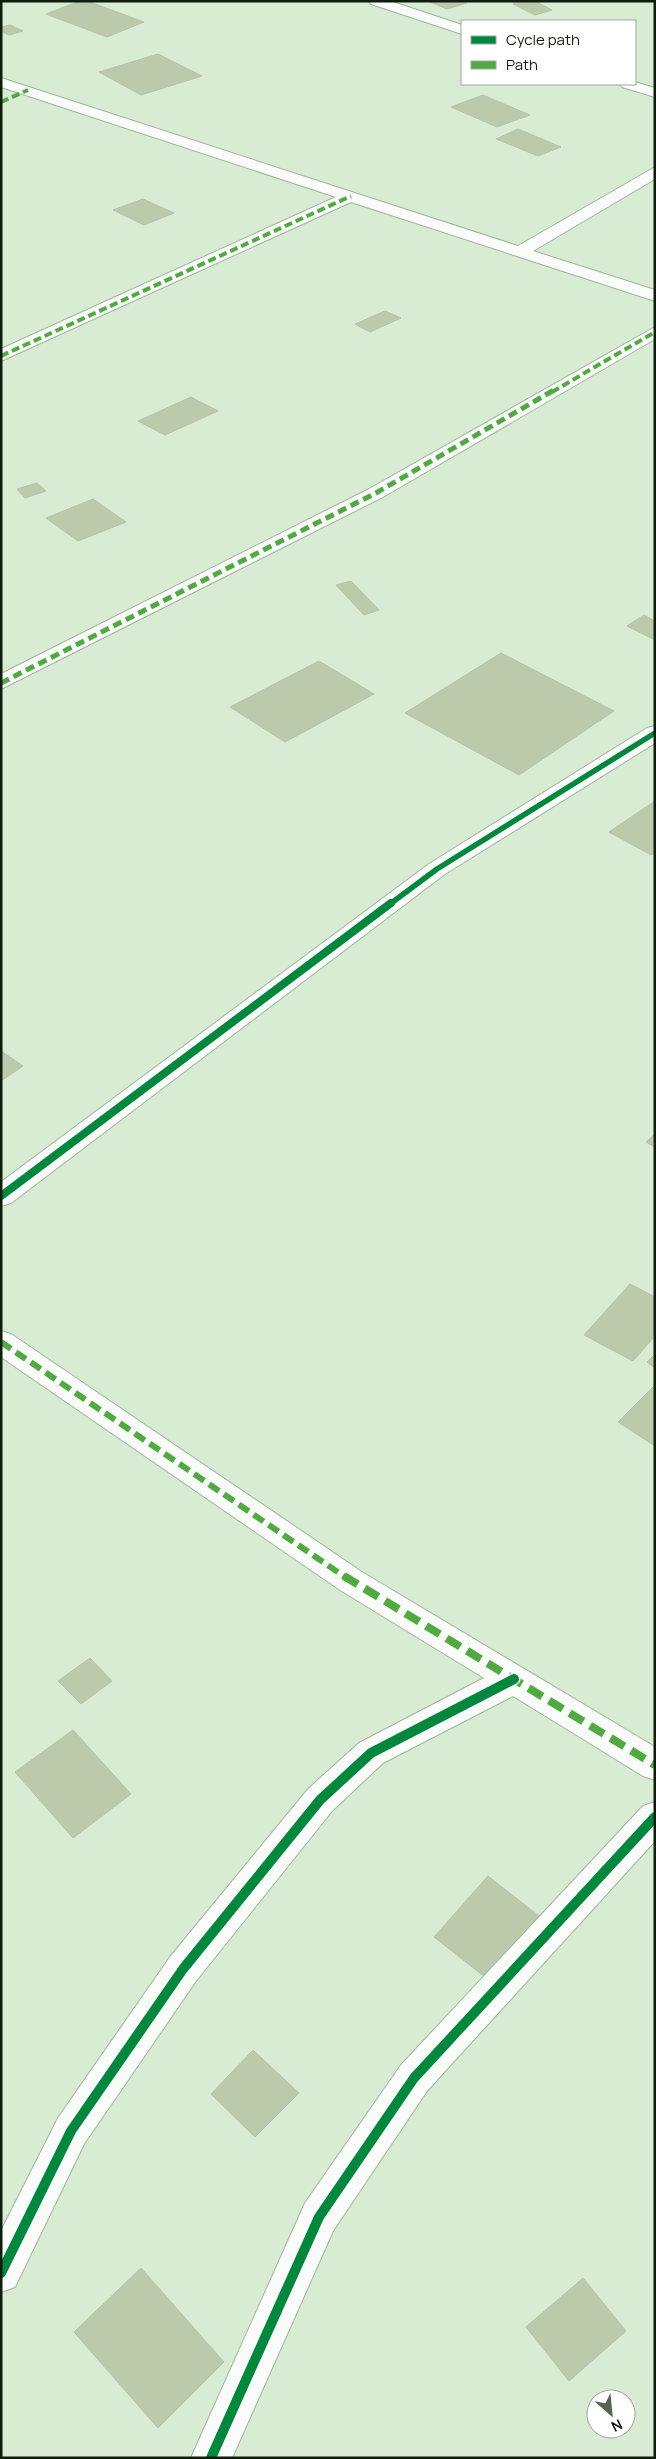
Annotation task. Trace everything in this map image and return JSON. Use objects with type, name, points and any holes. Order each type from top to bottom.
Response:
[{"type":"street","points":[[376,1],[461,30]]},
{"type":"street","points":[[1,82],[655,296]]},
{"type":"street","points":[[630,85],[655,93]]},
{"type":"street","points":[[1,102],[28,90]]},
{"type":"street","points":[[519,252],[655,172]]},
{"type":"street","points":[[1,356],[351,196]]},
{"type":"street","points":[[1,683],[376,494],[655,332]]},
{"type":"street","points":[[1,1196],[437,869],[655,732]]},
{"type":"street","points":[[1,1342],[351,1581],[655,1765]]},
{"type":"street","points":[[1,2273],[71,2131],[183,1969],[320,1800],[371,1753],[514,1679]]},
{"type":"street","points":[[210,2458],[319,2217],[414,2078],[655,1817]]},
{"type":"building","points":[[80,1],[87,1],[144,22],[107,37],[46,14]]},
{"type":"building","points":[[428,1],[462,1],[467,3],[447,9]]},
{"type":"building","points":[[521,1],[535,1],[552,10],[535,15],[513,4]]},
{"type":"building","points":[[10,25],[23,31],[9,35],[1,31],[1,27]]},
{"type":"building","points":[[158,54],[202,76],[141,95],[99,72]]},
{"type":"building","points":[[483,95],[530,115],[497,127],[451,107]]},
{"type":"building","points":[[518,129],[561,147],[538,156],[496,139]]},
{"type":"building","points":[[143,199],[174,213],[144,225],[113,210]]},
{"type":"building","points":[[385,311],[401,318],[370,332],[355,324]]},
{"type":"building","points":[[191,397],[218,411],[165,435],[138,421]]},
{"type":"building","points":[[37,483],[46,491],[25,498],[17,489]]},
{"type":"building","points":[[93,499],[126,522],[78,541],[46,518]]},
{"type":"building","points":[[351,581],[379,610],[364,615],[336,585]]},
{"type":"building","points":[[644,615],[655,621],[655,640],[627,626]]},
{"type":"building","points":[[501,653],[614,711],[519,775],[405,713]]},
{"type":"building","points":[[319,661],[374,694],[285,742],[230,707]]},
{"type":"building","points":[[655,801],[655,853],[651,855],[609,832]]},
{"type":"building","points":[[1,1051],[23,1066],[1,1081]]},
{"type":"building","points":[[655,1134],[655,1147],[646,1142]]},
{"type":"building","points":[[630,1284],[655,1297],[655,1336],[633,1361],[584,1335]]},
{"type":"building","points":[[655,1354],[655,1368],[647,1362]]},
{"type":"building","points":[[655,1385],[655,1446],[618,1422]]},
{"type":"building","points":[[90,1658],[112,1681],[81,1704],[58,1681]]},
{"type":"building","points":[[73,1730],[131,1794],[73,1838],[15,1772]]},
{"type":"building","points":[[488,1876],[544,1920],[490,1981],[434,1937]]},
{"type":"building","points":[[253,2050],[299,2093],[255,2137],[211,2094]]},
{"type":"building","points":[[141,2268],[224,2362],[158,2428],[74,2332]]},
{"type":"building","points":[[583,2278],[626,2331],[569,2381],[526,2327]]},
{"type":"marked path","points":[[1,102],[28,90]]},
{"type":"marked path","points":[[1,356],[351,196]]},
{"type":"marked path","points":[[1,683],[376,493],[655,332]]},
{"type":"marked path","points":[[1,1342],[351,1581],[655,1765]]},
{"type":"cycle path","points":[[1,1196],[437,869],[655,733]]},
{"type":"cycle path","points":[[1,2273],[71,2131],[183,1969],[320,1800],[371,1753],[514,1679]]},
{"type":"cycle path","points":[[211,2458],[319,2217],[414,2078],[655,1817]]}]
